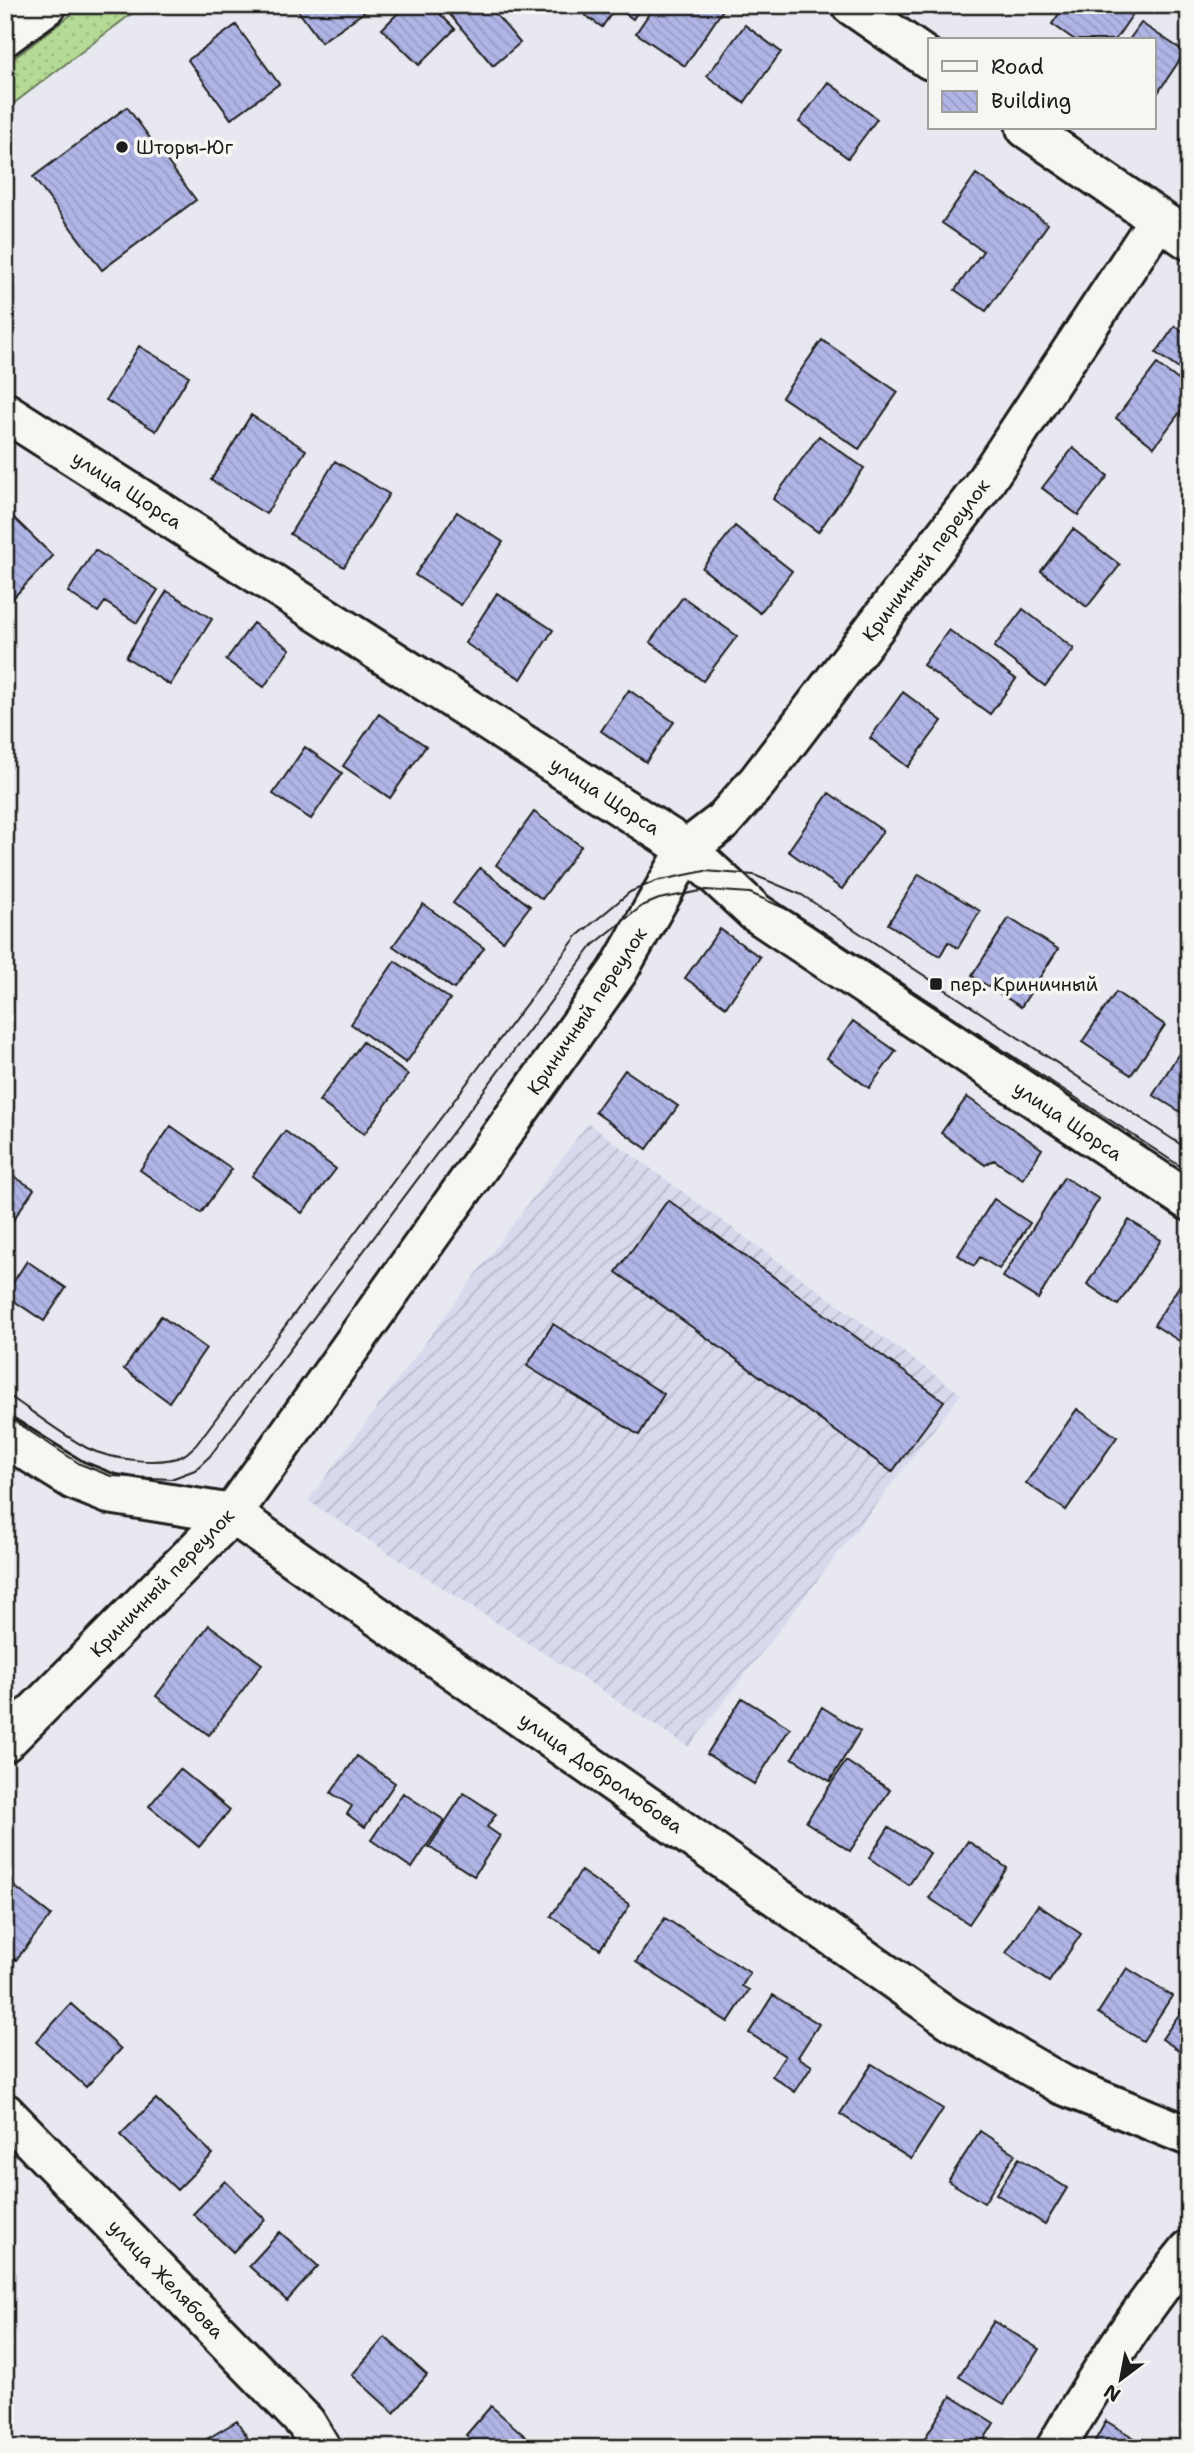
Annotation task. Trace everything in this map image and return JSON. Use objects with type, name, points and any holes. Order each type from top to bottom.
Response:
[{"type":"street","points":[[5,36],[47,5]]},
{"type":"street","points":[[851,5],[928,59]]},
{"type":"street","points":[[1029,130],[1173,230]]},
{"type":"street","name":"Криничный переулок","points":[[5,1742],[232,1514],[618,971],[687,849],[722,822],[758,781],[1173,230]]},
{"type":"street","name":"улица Щорса","points":[[5,412],[687,849],[755,912],[1189,1202]]},
{"type":"street","name":"улица Добролюбова","points":[[5,1437],[41,1462],[74,1480],[109,1494],[232,1514],[950,2019],[1063,2085],[1189,2136]]},
{"type":"street","name":"улица Желябова","points":[[5,2113],[306,2423],[321,2448]]},
{"type":"street","points":[[1056,2448],[1097,2376],[1142,2309],[1189,2250]]},
{"type":"shaded area","points":[[588,1123],[961,1394],[689,1747],[308,1501]]},
{"type":"green space","points":[[84,5],[143,5],[5,110],[5,65]]},
{"type":"building","points":[[294,5],[363,5],[367,10],[321,42]]},
{"type":"building","points":[[406,5],[431,5],[455,29],[419,65],[382,29]]},
{"type":"building","points":[[452,5],[488,5],[520,43],[493,66],[446,10]]},
{"type":"building","points":[[571,5],[642,5],[633,19],[616,7],[602,27]]},
{"type":"building","points":[[655,5],[719,5],[724,8],[685,66],[636,33]]},
{"type":"building","points":[[1065,5],[1139,5],[1116,38],[1072,38],[1052,24]]},
{"type":"building","points":[[1141,23],[1185,52],[1157,94],[1156,38],[1130,38]]},
{"type":"building","points":[[236,25],[279,84],[231,119],[188,60]]},
{"type":"building","points":[[745,25],[781,52],[744,103],[707,76]]},
{"type":"building","points":[[828,82],[877,119],[848,158],[799,122]]},
{"type":"building","points":[[127,107],[196,200],[102,270],[33,177]]},
{"type":"building","points":[[976,174],[1048,224],[986,311],[955,290],[983,251],[942,223]]},
{"type":"building","points":[[1175,326],[1189,336],[1189,376],[1156,353]]},
{"type":"building","points":[[822,340],[898,392],[859,449],[782,397]]},
{"type":"building","points":[[139,346],[189,376],[156,431],[106,400]]},
{"type":"building","points":[[1157,364],[1189,388],[1189,400],[1154,447],[1116,418]]},
{"type":"building","points":[[251,415],[306,450],[266,514],[211,480]]},
{"type":"building","points":[[819,436],[864,468],[818,532],[773,499]]},
{"type":"building","points":[[1073,448],[1108,476],[1078,515],[1042,488]]},
{"type":"building","points":[[335,461],[389,494],[344,567],[290,534]]},
{"type":"building","points":[[457,512],[503,542],[461,605],[415,575]]},
{"type":"building","points":[[13,517],[53,556],[13,598],[5,590],[5,526]]},
{"type":"building","points":[[735,526],[792,571],[760,613],[702,568]]},
{"type":"building","points":[[1073,529],[1120,565],[1087,607],[1041,571]]},
{"type":"building","points":[[95,550],[158,590],[137,623],[105,602],[98,612],[68,592]]},
{"type":"building","points":[[167,591],[212,619],[170,685],[126,657]]},
{"type":"building","points":[[497,593],[553,630],[521,679],[465,643]]},
{"type":"building","points":[[683,597],[737,636],[703,681],[650,642]]},
{"type":"building","points":[[1023,609],[1074,649],[1045,686],[994,647]]},
{"type":"building","points":[[253,623],[290,649],[264,687],[226,660]]},
{"type":"building","points":[[949,630],[1016,679],[990,714],[923,665]]},
{"type":"building","points":[[629,690],[674,722],[646,762],[601,731]]},
{"type":"building","points":[[903,692],[942,721],[908,767],[870,738]]},
{"type":"building","points":[[379,714],[426,746],[390,798],[343,766]]},
{"type":"building","points":[[305,747],[342,773],[311,819],[273,794]]},
{"type":"building","points":[[829,793],[883,831],[842,889],[788,851]]},
{"type":"building","points":[[534,812],[581,846],[542,899],[496,865]]},
{"type":"building","points":[[480,868],[530,906],[503,941],[453,903]]},
{"type":"building","points":[[919,874],[980,911],[958,948],[948,942],[940,956],[888,924]]},
{"type":"building","points":[[423,904],[484,948],[454,989],[393,946]]},
{"type":"building","points":[[1009,918],[1058,949],[1021,1007],[972,976]]},
{"type":"building","points":[[720,929],[760,957],[726,1007],[685,978]]},
{"type":"building","points":[[395,961],[450,999],[406,1063],[351,1024]]},
{"type":"building","points":[[1116,992],[1165,1025],[1131,1075],[1082,1042]]},
{"type":"building","points":[[853,1021],[896,1051],[869,1088],[827,1058]]},
{"type":"building","points":[[363,1042],[408,1075],[364,1134],[319,1101]]},
{"type":"building","points":[[1181,1050],[1189,1054],[1189,1117],[1153,1095]]},
{"type":"building","points":[[625,1070],[678,1106],[647,1149],[595,1112]]},
{"type":"building","points":[[967,1097],[1042,1149],[1023,1179],[994,1160],[985,1165],[941,1133]]},
{"type":"building","points":[[171,1126],[232,1169],[201,1213],[140,1170]]},
{"type":"building","points":[[285,1131],[336,1169],[302,1213],[252,1176]]},
{"type":"building","points":[[5,1171],[34,1189],[5,1232]]},
{"type":"building","points":[[1064,1177],[1099,1199],[1038,1299],[1003,1277]]},
{"type":"building","points":[[994,1199],[1030,1223],[999,1269],[980,1257],[974,1266],[958,1255]]},
{"type":"building","points":[[668,1200],[944,1401],[892,1472],[616,1272]]},
{"type":"building","points":[[1129,1220],[1161,1240],[1118,1305],[1087,1284]]},
{"type":"building","points":[[27,1261],[66,1288],[44,1321],[5,1295]]},
{"type":"building","points":[[1189,1271],[1189,1347],[1154,1325]]},
{"type":"building","points":[[161,1316],[206,1348],[169,1402],[124,1369]]},
{"type":"building","points":[[553,1324],[664,1394],[639,1435],[527,1366]]},
{"type":"building","points":[[1077,1409],[1117,1437],[1066,1510],[1026,1483]]},
{"type":"building","points":[[209,1625],[262,1664],[209,1735],[156,1696]]},
{"type":"building","points":[[742,1698],[790,1728],[754,1784],[707,1754]]},
{"type":"building","points":[[822,1707],[860,1731],[830,1781],[792,1758]]},
{"type":"building","points":[[357,1756],[395,1783],[365,1827],[347,1814],[352,1806],[331,1793]]},
{"type":"building","points":[[846,1761],[890,1790],[850,1851],[806,1822]]},
{"type":"building","points":[[180,1769],[230,1810],[199,1847],[149,1806]]},
{"type":"building","points":[[403,1793],[444,1820],[412,1868],[371,1840]]},
{"type":"building","points":[[464,1793],[496,1814],[487,1827],[500,1836],[474,1876],[429,1847]]},
{"type":"building","points":[[889,1827],[930,1853],[909,1885],[869,1858]]},
{"type":"building","points":[[968,1841],[1007,1868],[969,1924],[929,1898]]},
{"type":"building","points":[[581,1871],[630,1905],[600,1949],[551,1916]]},
{"type":"building","points":[[10,1883],[51,1915],[16,1960],[5,1952],[5,1889]]},
{"type":"building","points":[[1038,1905],[1081,1934],[1049,1982],[1006,1953]]},
{"type":"building","points":[[665,1918],[750,1973],[742,1986],[749,1990],[728,2022],[636,1962]]},
{"type":"building","points":[[1127,1968],[1172,1996],[1143,2041],[1098,2013]]},
{"type":"building","points":[[773,1995],[819,2024],[798,2057],[812,2066],[795,2092],[772,2076],[785,2056],[749,2033]]},
{"type":"building","points":[[1187,2003],[1189,2004],[1189,2057],[1162,2039]]},
{"type":"building","points":[[71,2004],[121,2049],[86,2087],[36,2042]]},
{"type":"building","points":[[872,2064],[943,2109],[911,2159],[840,2114]]},
{"type":"building","points":[[156,2099],[213,2154],[177,2190],[120,2135]]},
{"type":"building","points":[[980,2131],[1015,2154],[984,2203],[948,2181]]},
{"type":"building","points":[[1019,2158],[1067,2188],[1045,2224],[996,2194]]},
{"type":"building","points":[[225,2181],[265,2219],[233,2252],[193,2214]]},
{"type":"building","points":[[280,2232],[318,2266],[287,2301],[249,2266]]},
{"type":"building","points":[[994,2321],[1039,2349],[1004,2404],[959,2377]]},
{"type":"building","points":[[385,2337],[427,2375],[394,2413],[352,2375]]},
{"type":"building","points":[[951,2396],[994,2423],[979,2448],[940,2448],[925,2438]]},
{"type":"building","points":[[491,2406],[536,2446],[481,2448],[466,2435]]},
{"type":"building","points":[[237,2421],[254,2448],[192,2448]]},
{"type":"building","points":[[1106,2421],[1151,2448],[1091,2448]]},
{"type":"tram line","points":[[5,1393],[66,1436],[97,1452],[149,1461],[174,1459],[187,1453],[196,1445],[577,936],[630,892],[656,881],[705,871],[754,875],[802,895],[1189,1150]]},
{"type":"tram line","points":[[5,1415],[80,1464],[111,1476],[171,1479],[195,1470],[210,1456],[593,945],[642,906],[659,899],[706,890],[750,893],[793,912],[1189,1172]]},
{"type":"place","name":"Шторы-Юг","points":[[122,147]]},
{"type":"place","name":"пер. Криничный","points":[[936,984]]}]
